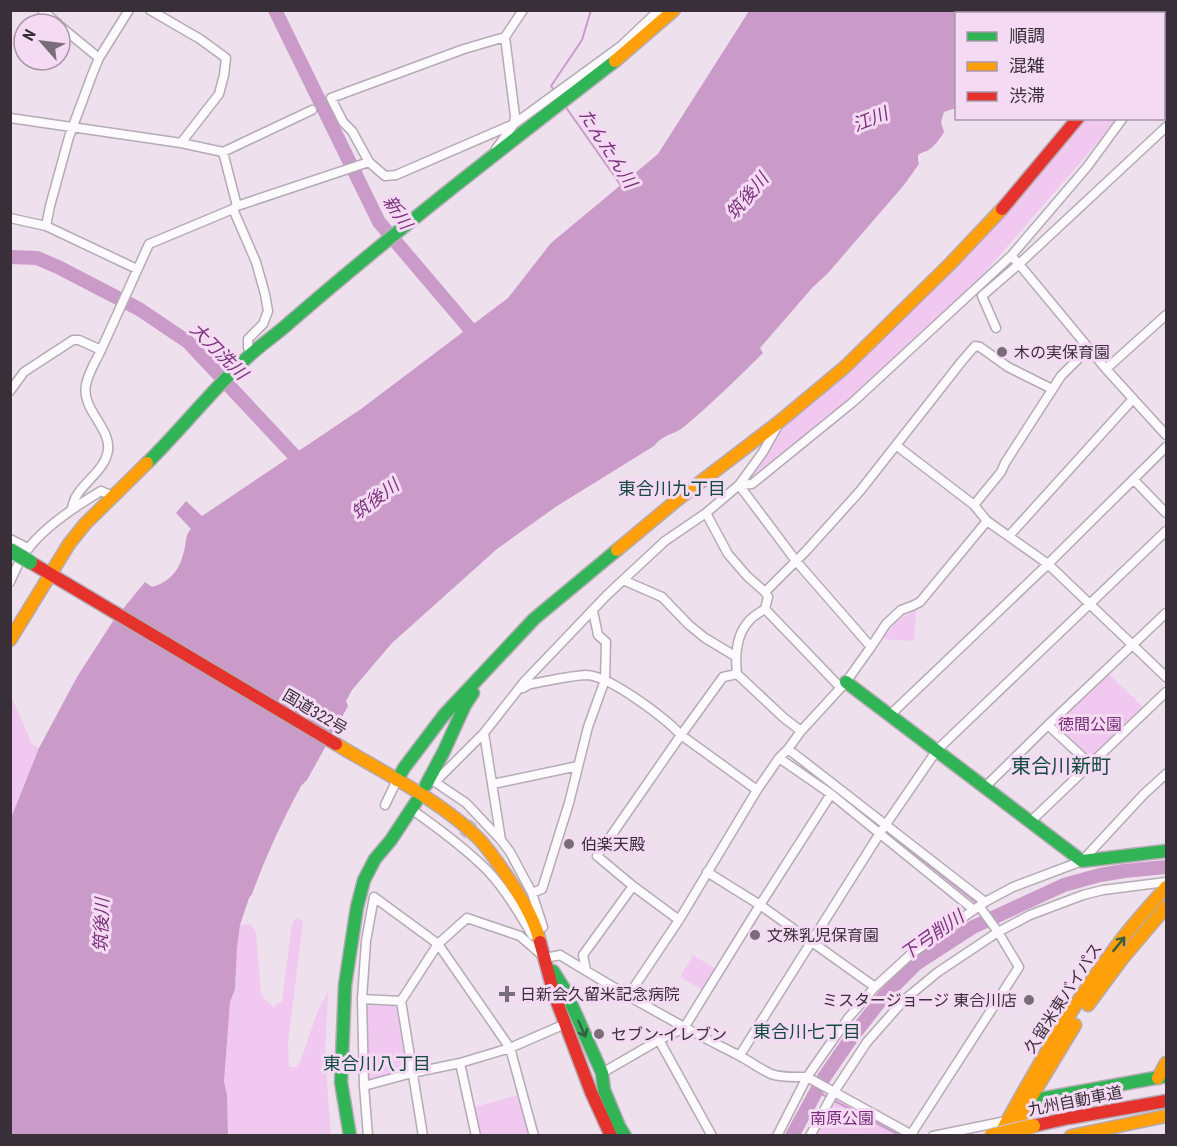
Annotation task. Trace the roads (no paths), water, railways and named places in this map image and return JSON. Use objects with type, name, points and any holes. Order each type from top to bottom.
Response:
[{"type":"main road","points":[[10,640],[55,576],[69,544],[85,524],[152,458],[211,393],[251,354],[338,279],[628,51],[674,10]]},
{"type":"main road","points":[[394,778],[444,715],[534,619],[677,500],[779,422],[844,367],[950,264],[1012,198],[1076,120]]},
{"type":"main road","name":"国道322号","points":[[10,550],[29,555],[55,576],[443,808],[478,838],[519,894],[537,929],[554,994],[591,1092],[611,1136]]},
{"type":"main road","points":[[430,782],[480,676]]},
{"type":"main road","points":[[843,684],[890,715],[1082,861],[1167,851]]},
{"type":"main road","points":[[350,1136],[341,1082],[345,985],[357,907],[364,880],[375,859],[413,806]]},
{"type":"main road","name":"久留米東バイパス","points":[[999,1136],[1077,1003],[1115,949],[1167,885]]},
{"type":"main road","name":"久留米東バイパス","points":[[1012,1136],[1029,1101],[1081,1015],[1122,959],[1167,907]]},
{"type":"main road","name":"国道322号","points":[[545,958],[565,990],[602,1073],[604,1090],[625,1136]]},
{"type":"main road","points":[[1029,1101],[1162,1077],[1167,1063]]},
{"type":"main road","points":[[1069,1118],[1167,1095]]},
{"type":"main road","name":"九州自動車道","points":[[991,1136],[1069,1118],[1167,1101]]},
{"type":"main road","name":"九州自動車道","points":[[1071,1136],[1167,1116]]},
{"type":"street","points":[[46,226],[72,127],[99,58],[129,10]]},
{"type":"street","points":[[150,10],[200,39],[226,58],[219,94],[181,143]]},
{"type":"street","points":[[489,159],[514,124],[506,37],[523,10]]},
{"type":"street","points":[[506,37],[464,49],[331,98],[343,122],[352,131],[369,162],[385,176],[396,175],[514,124],[621,46],[658,10]]},
{"type":"street","points":[[72,36],[99,58]]},
{"type":"street","points":[[10,118],[181,143],[223,152],[312,110]]},
{"type":"street","points":[[739,485],[752,484],[853,402],[1011,256],[1087,167],[1122,120]]},
{"type":"street","points":[[996,328],[982,296],[1167,128]]},
{"type":"street","points":[[223,152],[235,207],[256,262],[268,311],[263,324],[248,339],[251,354]]},
{"type":"street","points":[[72,509],[75,498],[102,464],[108,451],[105,436],[86,397],[86,384],[149,244],[235,207],[369,162]]},
{"type":"street","points":[[10,218],[46,226],[137,269]]},
{"type":"street","points":[[1011,256],[1106,369],[1167,435]]},
{"type":"street","points":[[1106,369],[1167,315]]},
{"type":"street","points":[[10,391],[24,372],[72,340],[79,340],[101,350]]},
{"type":"street","points":[[765,592],[860,491],[975,346],[980,347],[1008,367],[1052,390]]},
{"type":"street","points":[[974,506],[1001,472],[1061,376],[1089,348]]},
{"type":"street","points":[[1009,536],[1133,399]]},
{"type":"street","points":[[545,958],[549,948],[532,893],[510,852],[501,840],[477,820],[466,803],[430,782],[484,733],[524,682],[623,580],[665,541],[706,513],[739,485],[763,452],[779,422]]},
{"type":"street","points":[[897,446],[974,506],[987,521],[1048,564],[1167,677]]},
{"type":"street","points":[[890,715],[1167,447]]},
{"type":"street","points":[[1134,480],[1167,513]]},
{"type":"street","points":[[739,485],[796,561],[871,647]]},
{"type":"street","points":[[10,582],[12,569],[29,555],[46,529],[101,491],[113,496]]},
{"type":"street","points":[[706,513],[728,554],[768,597],[765,609],[748,621],[741,633],[735,656],[737,674],[801,731]]},
{"type":"street","points":[[628,996],[679,920],[757,790],[779,758],[843,684],[886,624],[901,610],[920,602],[987,521]]},
{"type":"street","points":[[740,1055],[880,833],[937,750],[1167,531]]},
{"type":"street","points":[[10,539],[29,555]]},
{"type":"street","points":[[623,580],[662,597],[689,626],[735,656]]},
{"type":"street","points":[[765,609],[843,684]]},
{"type":"street","points":[[532,893],[543,889],[569,803],[588,727],[605,680],[606,642],[598,635],[593,611]]},
{"type":"street","points":[[984,788],[1167,613]]},
{"type":"street","points":[[679,920],[597,856],[723,677],[737,674]]},
{"type":"street","points":[[519,689],[530,684],[588,675],[605,680],[673,726],[681,735],[757,790]]},
{"type":"street","points":[[1030,822],[1167,692]]},
{"type":"street","points":[[1048,725],[1090,764]]},
{"type":"street","points":[[484,733],[501,840]]},
{"type":"street","points":[[545,958],[560,955],[684,1028],[740,1055],[772,1074],[807,1077],[911,1135],[1018,967],[980,906],[886,825],[788,750]]},
{"type":"street","points":[[779,758],[831,794],[980,906]]},
{"type":"street","points":[[493,784],[578,766]]},
{"type":"street","points":[[777,1136],[807,1077],[849,1017],[875,987],[911,954],[980,906],[1013,887],[1082,861],[1144,794],[1167,774]]},
{"type":"street","points":[[385,805],[394,778]]},
{"type":"street","points":[[602,1073],[684,1028],[831,794]]},
{"type":"street","points":[[413,806],[449,836],[459,839],[488,871],[517,909],[545,958]]},
{"type":"street","points":[[707,872],[760,905],[875,987]]},
{"type":"street","points":[[586,970],[583,956],[633,885]]},
{"type":"street","points":[[810,1136],[834,1092],[867,1042],[904,1000],[939,972],[998,932],[1030,915],[1103,890],[1167,885]]},
{"type":"street","points":[[368,1136],[364,1086],[362,999],[366,941],[374,897],[438,944],[510,1048],[534,1136]]},
{"type":"street","points":[[423,1136],[401,1001],[438,944],[467,918],[520,936],[545,958]]},
{"type":"street","points":[[362,999],[401,1001]]},
{"type":"street","points":[[364,1086],[460,1063],[510,1048],[565,1024]]},
{"type":"street","points":[[659,1040],[712,1136]]},
{"type":"street","points":[[460,1063],[476,1136]]},
{"type":"street","points":[[933,1136],[1007,1121],[1029,1101]]},
{"type":"water","points":[[749,11],[996,11],[955,12],[955,108],[944,112],[941,122],[944,132],[932,147],[918,155],[919,164],[904,185],[760,348],[763,353],[685,426],[662,438],[654,446],[557,506],[497,549],[392,643],[352,690],[346,701],[348,706],[307,780],[301,786],[281,826],[249,898],[240,925],[235,989],[230,1002],[224,1082],[227,1095],[228,1135],[11,1136],[11,818],[39,748],[77,677],[113,621],[145,582],[152,587],[160,584],[171,577],[178,567],[187,535],[191,529],[176,513],[186,501],[202,516],[361,409],[508,298],[551,243],[658,154]]},
{"type":"waterway","name":"新川","points":[[275,10],[379,222],[481,342]]},
{"type":"waterway","name":"たんたん川","points":[[555,91],[551,86],[582,40],[591,10]]},
{"type":"waterway","name":"たんたん川","points":[[565,106],[622,187]]},
{"type":"waterway","name":"大刀洗川","points":[[10,257],[37,258],[58,267],[139,309],[188,342],[306,468]]},
{"type":"waterway","points":[[789,755],[881,828]]},
{"type":"waterway","points":[[886,831],[978,904]]},
{"type":"waterway","name":"下弓削川","points":[[792,1136],[823,1079],[852,1037],[884,996],[916,964],[973,927],[1064,885],[1100,875],[1166,867]]},
{"type":"waterway","name":"下弓削川","points":[[989,913],[995,917]]},
{"type":"waterway","points":[[816,1091],[901,1136]]},
{"type":"tunnel","points":[[462,836],[474,822]]},
{"type":"place","name":"木の実保育園","points":[[1002,352]]},
{"type":"place","name":"伯楽天殿","points":[[569,844]]},
{"type":"place","name":"文殊乳児保育園","points":[[755,935]]},
{"type":"place","name":"日新会久留米記念病院","points":[[507,994]]},
{"type":"place","name":"ミスタージョージ 東合川店","points":[[1029,1000]]},
{"type":"place","name":"セブン-イレブン","points":[[599,1034]]},
{"type":"district","name":"東合川九丁目","points":[[672,488]]},
{"type":"district","name":"東合川新町","points":[[1061,766]]},
{"type":"district","name":"東合川七丁目","points":[[807,1031]]},
{"type":"district","name":"東合川八丁目","points":[[377,1063]]},
{"type":"water label","name":"江川","points":[[870,119]]},
{"type":"water label","name":"筑後川","points":[[747,196]]},
{"type":"water label","name":"筑後川","points":[[375,499]]},
{"type":"water label","name":"筑後川","points":[[101,925]]},
{"type":"park label","name":"徳間公園","points":[[1090,724]]},
{"type":"park label","name":"南原公園","points":[[842,1118]]}]
